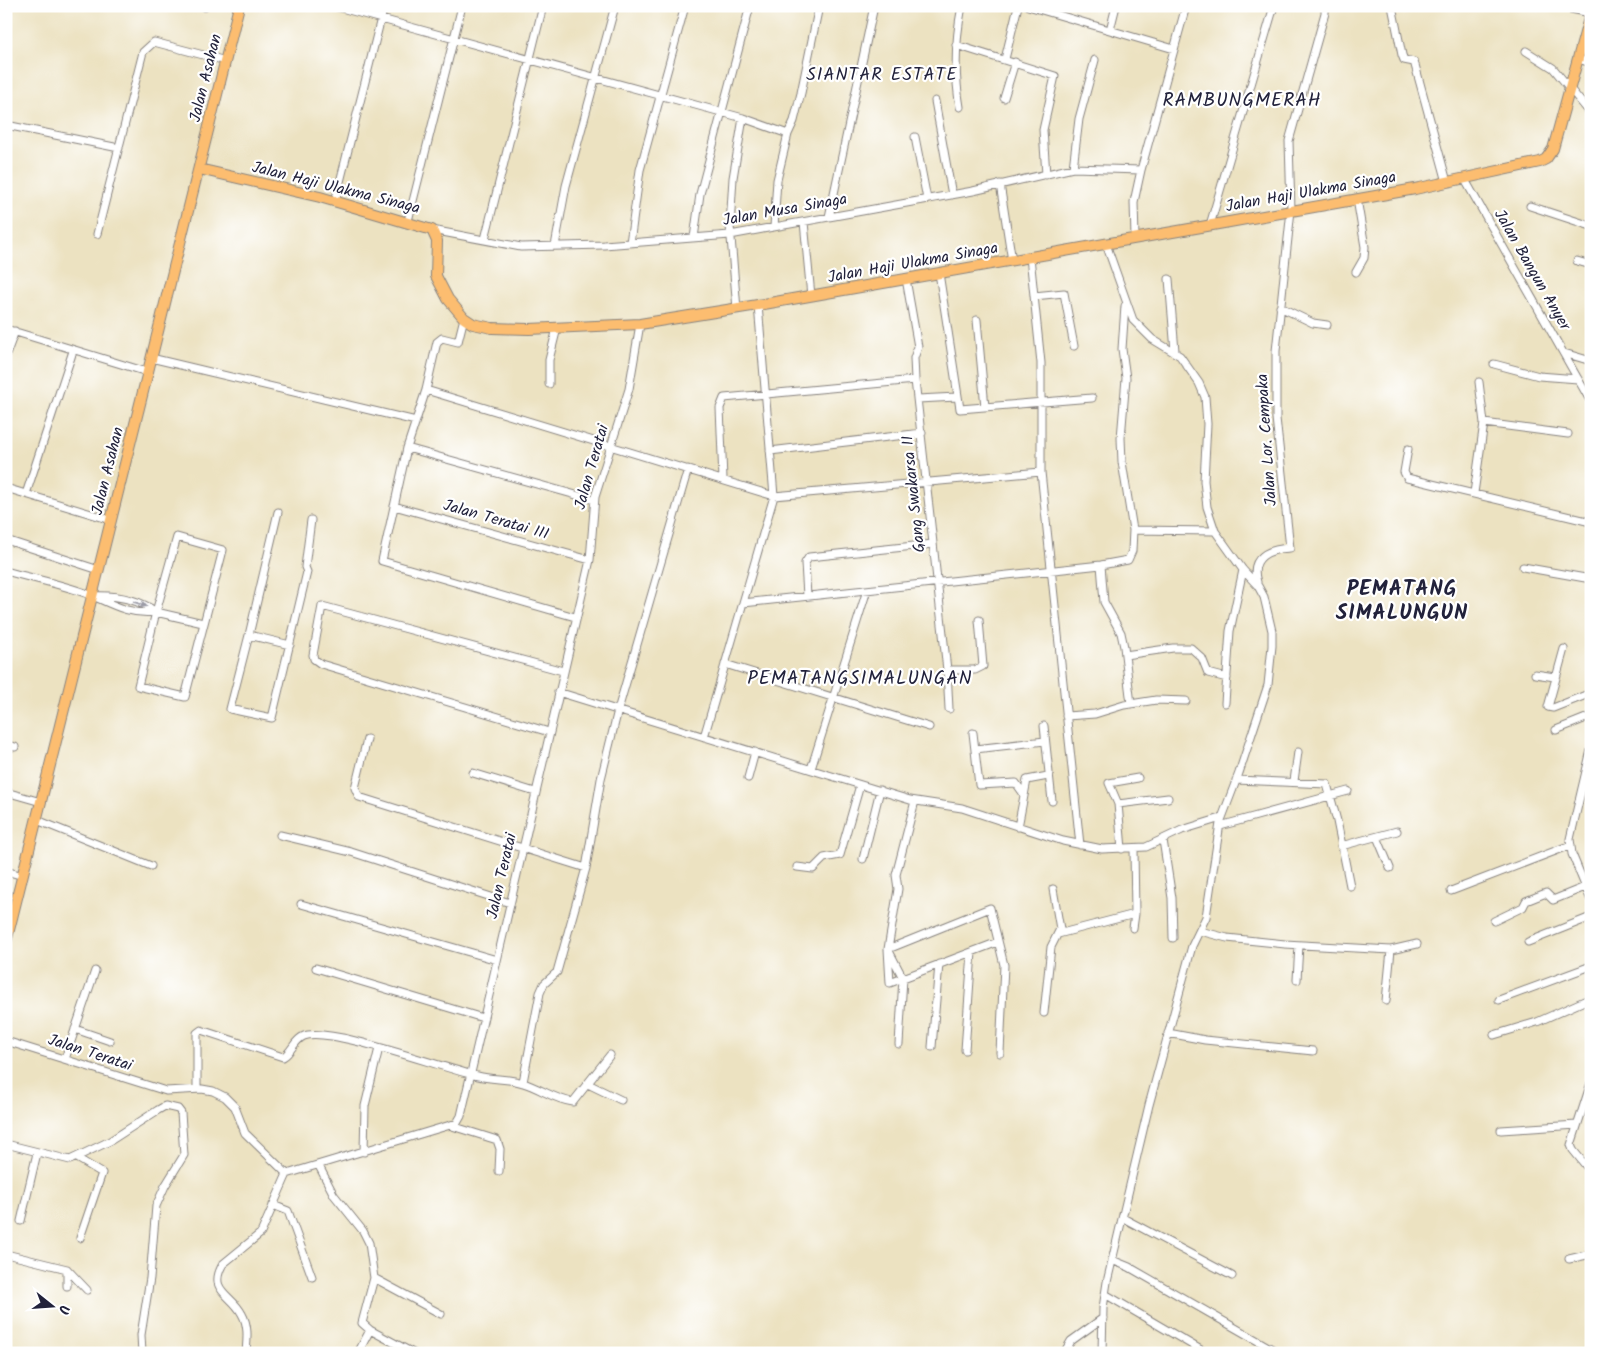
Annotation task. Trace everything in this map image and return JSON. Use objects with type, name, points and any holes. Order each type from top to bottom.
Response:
[{"type":"main road","name":"Jalan Asahan","points":[[6,942],[239,6]]},
{"type":"main road","name":"Jalan Haji Ulakma Sinaga","points":[[199,169],[408,221],[432,230],[438,248],[436,276],[448,299],[464,318],[482,327],[557,328],[640,324],[1030,258],[1447,182],[1540,162],[1546,159],[1554,148],[1591,12]]},
{"type":"street","points":[[334,6],[722,112],[788,134]]},
{"type":"street","points":[[335,202],[384,6]]},
{"type":"street","points":[[408,221],[462,6]]},
{"type":"street","points":[[485,239],[543,6]]},
{"type":"street","points":[[555,246],[566,186],[615,6]]},
{"type":"street","points":[[630,243],[636,188],[685,6]]},
{"type":"street","points":[[694,238],[700,194],[750,6]]},
{"type":"street","points":[[774,227],[775,193],[788,134],[794,121],[801,93],[819,6]]},
{"type":"street","points":[[829,217],[874,6]]},
{"type":"street","points":[[960,108],[955,79],[956,45],[962,6]]},
{"type":"street","points":[[1005,58],[1018,6]]},
{"type":"street","points":[[1028,6],[1043,8],[1174,49]]},
{"type":"street","points":[[1110,30],[1116,6]]},
{"type":"street","points":[[1135,238],[1134,202],[1141,170],[1186,6]]},
{"type":"street","points":[[1210,225],[1274,6]]},
{"type":"street","name":"Jalan Lor. Cempaka","points":[[1258,586],[1255,569],[1263,555],[1269,550],[1290,548],[1276,418],[1276,351],[1290,210],[1288,141],[1325,13],[1325,6]]},
{"type":"street","points":[[1392,6],[1402,55],[1404,60],[1414,62],[1447,182]]},
{"type":"street","points":[[1557,6],[1591,12]]},
{"type":"street","points":[[97,234],[143,52],[148,45],[154,42],[226,61]]},
{"type":"street","points":[[956,45],[1005,58],[1055,76],[1043,130],[1046,175]]},
{"type":"street","points":[[1526,51],[1549,64],[1591,114]]},
{"type":"street","points":[[1578,59],[1591,63]]},
{"type":"street","points":[[1073,168],[1079,119],[1095,60]]},
{"type":"street","points":[[1004,98],[1016,62]]},
{"type":"street","points":[[935,101],[952,195]]},
{"type":"street","points":[[736,309],[730,235],[733,178],[743,118]]},
{"type":"street","points":[[6,124],[119,148]]},
{"type":"street","points":[[915,137],[927,199]]},
{"type":"street","name":"Jalan Musa Sinaga","points":[[432,230],[521,247],[630,243],[730,235],[952,195],[1073,168],[1141,170]]},
{"type":"street","name":"Jalan Bangun Anyer","points":[[1464,178],[1591,402]]},
{"type":"street","points":[[1000,184],[1012,261]]},
{"type":"street","points":[[1356,272],[1364,258],[1365,247],[1357,198]]},
{"type":"street","points":[[1530,206],[1591,226]]},
{"type":"street","points":[[804,222],[811,296]]},
{"type":"street","points":[[1102,1353],[1104,1294],[1112,1260],[1168,1033],[1192,946],[1200,931],[1211,894],[1221,822],[1268,685],[1271,665],[1272,631],[1266,604],[1258,586],[1243,570],[1215,531],[1205,493],[1207,417],[1205,397],[1185,362],[1175,351],[1152,339],[1133,320],[1106,244]]},
{"type":"street","points":[[1030,258],[1041,363],[1041,472],[1080,845]]},
{"type":"street","points":[[1577,261],[1591,265]]},
{"type":"street","points":[[939,273],[960,409],[1092,398]]},
{"type":"street","name":"Gang Swakarsa II","points":[[906,279],[918,347],[914,358],[915,380],[938,582],[949,709]]},
{"type":"street","points":[[1168,279],[1175,351]]},
{"type":"street","points":[[1034,296],[1064,293],[1074,346]]},
{"type":"street","points":[[743,603],[1101,565],[1128,560],[1131,557],[1133,530],[1122,462],[1121,438],[1126,378],[1122,349],[1126,303]]},
{"type":"street","points":[[704,737],[774,496],[758,305]]},
{"type":"street","points":[[1280,307],[1313,322],[1328,325]]},
{"type":"street","points":[[464,318],[458,342],[438,339],[426,390],[408,448],[382,561],[576,617]]},
{"type":"street","points":[[977,320],[984,407]]},
{"type":"street","name":"Jalan Teratai","points":[[452,1126],[461,1116],[590,560],[594,500],[632,376],[640,324]]},
{"type":"street","points":[[550,384],[549,360],[557,328]]},
{"type":"street","points":[[6,329],[147,372]]},
{"type":"street","points":[[6,355],[14,331]]},
{"type":"street","points":[[26,494],[73,351]]},
{"type":"street","points":[[1564,353],[1591,361]]},
{"type":"street","points":[[151,358],[416,421]]},
{"type":"street","points":[[1494,364],[1538,376],[1578,379]]},
{"type":"street","points":[[723,479],[720,408],[722,400],[765,394],[915,380]]},
{"type":"street","points":[[1474,493],[1484,422],[1479,382]]},
{"type":"street","points":[[426,390],[612,445],[774,496],[926,484],[1041,472]]},
{"type":"street","points":[[918,399],[957,397]]},
{"type":"street","points":[[1484,422],[1568,434]]},
{"type":"street","points":[[770,451],[922,433]]},
{"type":"street","points":[[408,448],[594,500]]},
{"type":"street","points":[[1408,449],[1405,477],[1591,522]]},
{"type":"street","points":[[523,1082],[540,993],[544,984],[556,972],[586,868],[601,779],[618,710],[688,469]]},
{"type":"street","points":[[6,488],[111,520]]},
{"type":"street","name":"Jalan Teratai III","points":[[394,506],[590,560]]},
{"type":"street","points":[[278,512],[230,709],[272,718],[307,572],[305,566],[311,520]]},
{"type":"street","points":[[1133,530],[1215,531]]},
{"type":"street","points":[[177,537],[223,550],[185,697],[138,686],[156,612],[177,537]]},
{"type":"street","points":[[6,540],[99,570]]},
{"type":"street","points":[[807,596],[805,563],[809,557],[933,544]]},
{"type":"street","points":[[1101,565],[1104,602],[1121,633],[1131,704]]},
{"type":"street","points":[[1523,567],[1591,579]]},
{"type":"street","points":[[1225,703],[1230,631],[1243,570]]},
{"type":"street","points":[[6,571],[93,596],[112,596],[146,605],[156,612],[203,623]]},
{"type":"street","points":[[811,769],[866,590]]},
{"type":"street","points":[[549,732],[322,664],[314,659],[313,654],[322,606],[563,671]]},
{"type":"street","points":[[947,670],[975,670],[983,666],[979,620]]},
{"type":"street","points":[[249,635],[290,645]]},
{"type":"street","points":[[1125,654],[1191,648],[1202,658],[1208,673],[1227,678]]},
{"type":"street","points":[[1564,649],[1555,677],[1548,705],[1549,708],[1591,693]]},
{"type":"street","points":[[725,664],[929,727]]},
{"type":"street","points":[[1535,674],[1555,677]]},
{"type":"street","points":[[558,692],[860,785],[915,800],[962,808],[1080,845],[1134,849],[1163,840],[1182,830],[1348,791]]},
{"type":"street","points":[[1066,716],[1095,714],[1131,704],[1156,700],[1186,701]]},
{"type":"street","points":[[1556,730],[1591,716]]},
{"type":"street","points":[[1044,726],[1052,801]]},
{"type":"street","points":[[973,733],[979,785],[1016,783],[1023,793]]},
{"type":"street","points":[[367,739],[355,788],[359,797],[586,868]]},
{"type":"street","points":[[975,749],[1045,741]]},
{"type":"street","points":[[6,745],[16,747]]},
{"type":"street","points":[[1591,750],[1571,827],[1572,854],[1591,900]]},
{"type":"street","points":[[748,778],[755,752]]},
{"type":"street","points":[[1294,781],[1298,752]]},
{"type":"street","points":[[474,773],[535,792]]},
{"type":"street","points":[[1018,827],[1027,780],[1048,776]]},
{"type":"street","points":[[1122,849],[1118,804],[1108,783],[1138,778]]},
{"type":"street","points":[[1236,780],[1267,783],[1294,781],[1326,784],[1350,886]]},
{"type":"street","points":[[797,868],[813,869],[824,858],[840,855],[860,785]]},
{"type":"street","points":[[863,859],[880,790]]},
{"type":"street","points":[[6,792],[41,802]]},
{"type":"street","points":[[1118,804],[1168,798]]},
{"type":"street","points":[[915,800],[896,875],[898,889],[888,949],[890,983],[998,942]]},
{"type":"street","points":[[37,820],[151,866]]},
{"type":"street","points":[[1341,846],[1397,831]]},
{"type":"street","points":[[280,835],[351,852],[510,903]]},
{"type":"street","points":[[1377,837],[1390,868]]},
{"type":"street","points":[[1163,840],[1172,898],[1172,938]]},
{"type":"street","points":[[1451,891],[1571,845]]},
{"type":"street","points":[[1133,928],[1135,914],[1134,849]]},
{"type":"street","points":[[6,871],[23,876]]},
{"type":"street","points":[[1044,1014],[1051,946],[1058,934],[1060,924],[1053,889]]},
{"type":"street","points":[[1494,921],[1523,907],[1526,901],[1546,893],[1553,900],[1588,890]]},
{"type":"street","points":[[301,904],[497,960]]},
{"type":"street","points":[[888,949],[990,908],[1004,966],[1000,1053]]},
{"type":"street","points":[[1058,934],[1135,914]]},
{"type":"street","points":[[1528,942],[1591,917]]},
{"type":"street","points":[[1200,931],[1241,940],[1298,945],[1391,950],[1417,944]]},
{"type":"street","points":[[1297,980],[1298,945]]},
{"type":"street","points":[[888,949],[903,978],[899,1044]]},
{"type":"street","points":[[1386,1001],[1391,950]]},
{"type":"street","points":[[965,1050],[972,952]]},
{"type":"street","points":[[932,1047],[939,964]]},
{"type":"street","points":[[1499,1000],[1591,966]]},
{"type":"street","points":[[316,968],[483,1018]]},
{"type":"street","points":[[65,1059],[95,971]]},
{"type":"street","points":[[1494,1035],[1537,1022],[1591,998]]},
{"type":"street","points":[[75,1029],[110,1040]]},
{"type":"street","points":[[287,1174],[251,1141],[245,1133],[235,1107],[225,1097],[213,1091],[197,1089],[198,1030],[279,1057],[288,1054],[298,1039],[315,1034],[379,1048],[470,1074],[523,1082],[573,1102],[610,1055]]},
{"type":"street","points":[[1168,1033],[1205,1040],[1313,1051]]},
{"type":"street","name":"Jalan Teratai","points":[[6,1040],[166,1091],[197,1089]]},
{"type":"street","points":[[364,1152],[365,1106],[379,1048]]},
{"type":"street","points":[[1591,1082],[1588,1100],[1571,1145],[1591,1172]]},
{"type":"street","points":[[588,1084],[621,1100]]},
{"type":"street","points":[[6,1144],[65,1160],[76,1158],[110,1141],[148,1114],[165,1106],[178,1109],[181,1113],[184,1155],[165,1186],[156,1206],[150,1278],[141,1335],[142,1353]]},
{"type":"street","points":[[1501,1130],[1578,1125]]},
{"type":"street","points":[[287,1174],[452,1126],[497,1140],[500,1149],[499,1171]]},
{"type":"street","points":[[21,1221],[37,1153]]},
{"type":"street","points":[[76,1158],[102,1173],[80,1238]]},
{"type":"street","points":[[319,1166],[334,1195],[363,1231],[371,1253],[374,1278],[362,1322],[370,1330],[413,1353]]},
{"type":"street","points":[[246,1353],[247,1330],[245,1321],[238,1307],[218,1286],[219,1270],[223,1264],[261,1234],[287,1174]]},
{"type":"street","points":[[273,1206],[288,1211],[312,1277]]},
{"type":"street","points":[[1123,1218],[1232,1276]]},
{"type":"street","points":[[6,1254],[67,1269],[87,1290]]},
{"type":"street","points":[[1569,1258],[1591,1254]]},
{"type":"street","points":[[1112,1260],[1129,1267],[1279,1353]]},
{"type":"street","points":[[67,1269],[67,1286]]},
{"type":"street","points":[[374,1278],[442,1314]]},
{"type":"street","points":[[1104,1294],[1206,1353]]},
{"type":"street","points":[[1064,1353],[1071,1341],[1103,1318]]},
{"type":"street","points":[[358,1353],[370,1330]]},
{"type":"district","name":"SIANTAR ESTATE","points":[[882,75]]},
{"type":"district","name":"RAMBUNGMERAH","points":[[1242,101]]},
{"type":"district","name":"PEMATANG SIMALUNGUN","points":[[1402,601]]},
{"type":"district","name":"PEMATANGSIMALUNGAN","points":[[860,679]]}]
